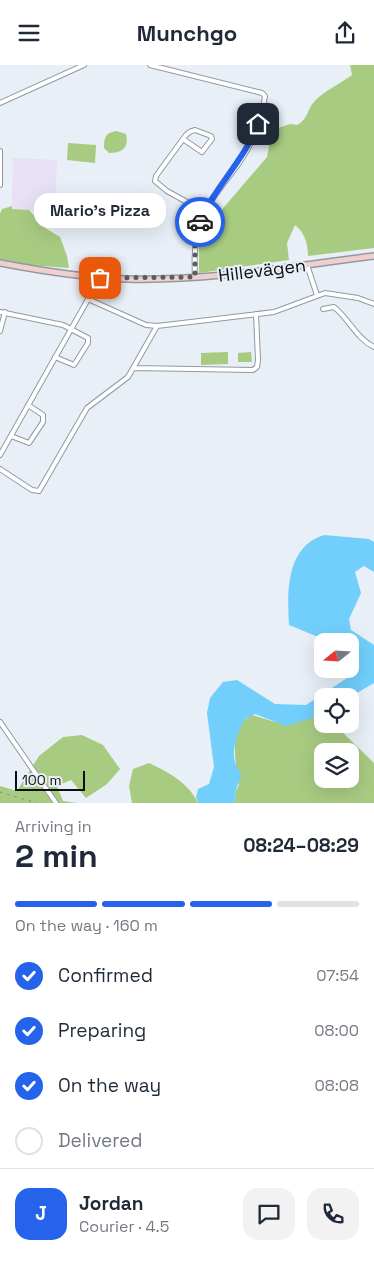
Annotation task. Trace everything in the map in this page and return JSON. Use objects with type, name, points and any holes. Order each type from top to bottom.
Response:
[{"type":"street","points":[[0,103],[84,65]]},
{"type":"street","points":[[150,65],[264,93],[265,97],[255,132],[242,158],[205,212],[195,244],[195,277]]},
{"type":"street","points":[[183,139],[202,152],[212,139],[195,130],[190,131],[183,139],[156,176],[155,181],[167,191],[205,212]]},
{"type":"street","points":[[0,151],[0,185]]},
{"type":"street","name":"Hillevägen","points":[[0,263],[100,278],[195,277],[374,256]]},
{"type":"street","points":[[307,265],[316,295]]},
{"type":"street","points":[[0,455],[2,446],[11,436],[100,278]]},
{"type":"street","points":[[88,299],[146,325],[157,326],[281,310],[316,295],[333,293],[374,304]]},
{"type":"street","points":[[323,309],[334,307],[349,321],[363,340],[374,347]]},
{"type":"street","points":[[0,312],[72,328],[87,337],[88,343],[74,365],[55,357]]},
{"type":"street","points":[[0,331],[5,312]]},
{"type":"street","points":[[134,368],[255,369],[258,360],[256,314]]},
{"type":"street","points":[[0,469],[32,490],[39,491],[87,408],[128,377],[157,326]]},
{"type":"street","points":[[11,436],[29,443],[43,422],[43,415],[28,405]]},
{"type":"street","points":[[0,721],[56,803]]},
{"type":"shaded area","points":[[13,158],[57,160],[55,213],[12,209]]},
{"type":"green space","points":[[350,65],[374,65],[374,248],[308,256],[305,239],[295,225],[287,243],[289,260],[199,273],[199,242],[206,222],[213,220],[267,157],[272,130],[300,123],[317,99],[352,75]]},
{"type":"green space","points":[[116,131],[126,134],[127,143],[121,151],[109,153],[104,148],[105,139],[109,133]]},
{"type":"green space","points":[[68,143],[96,145],[95,163],[67,160]]},
{"type":"green space","points":[[12,206],[12,209],[29,210],[45,228],[60,237],[69,268],[28,265],[0,259],[0,214],[2,209]]},
{"type":"green space","points":[[228,352],[228,364],[201,365],[201,353]]},
{"type":"green space","points":[[251,352],[252,362],[238,362],[238,353]]},
{"type":"green space","points":[[252,715],[275,722],[314,716],[314,733],[343,733],[353,743],[314,743],[314,788],[359,788],[359,748],[374,763],[374,803],[234,803],[236,798],[235,792],[239,785],[235,747],[239,728]]},
{"type":"green space","points":[[82,735],[103,745],[120,769],[107,784],[86,798],[71,780],[57,786],[63,801],[77,803],[0,803],[0,786],[17,791],[39,756],[63,737]]},
{"type":"green space","points":[[149,763],[184,784],[198,803],[132,803],[129,786],[133,769]]},
{"type":"water","points":[[324,535],[369,539],[374,542],[374,572],[364,566],[355,572],[361,593],[349,619],[351,630],[356,633],[314,633],[314,635],[289,625],[288,598],[292,572],[302,549]]},
{"type":"water","points":[[359,635],[374,645],[374,683],[359,692],[359,688],[332,688],[347,678],[359,678]]},
{"type":"water","points":[[237,680],[275,704],[306,705],[314,700],[314,717],[286,726],[255,714],[245,719],[238,734],[234,751],[235,762],[241,777],[235,792],[236,798],[234,803],[198,803],[196,797],[198,789],[209,784],[214,767],[207,713],[210,698],[223,682]]},
{"type":"railway","points":[[0,792],[37,803]]},
{"type":"way so far","points":[[100,278],[195,277],[194,255],[200,222]]},
{"type":"place","name":"Mario's Pizza","points":[[100,278]]},
{"type":"route","points":[[200,222],[208,205],[242,158],[258,124]]}]
